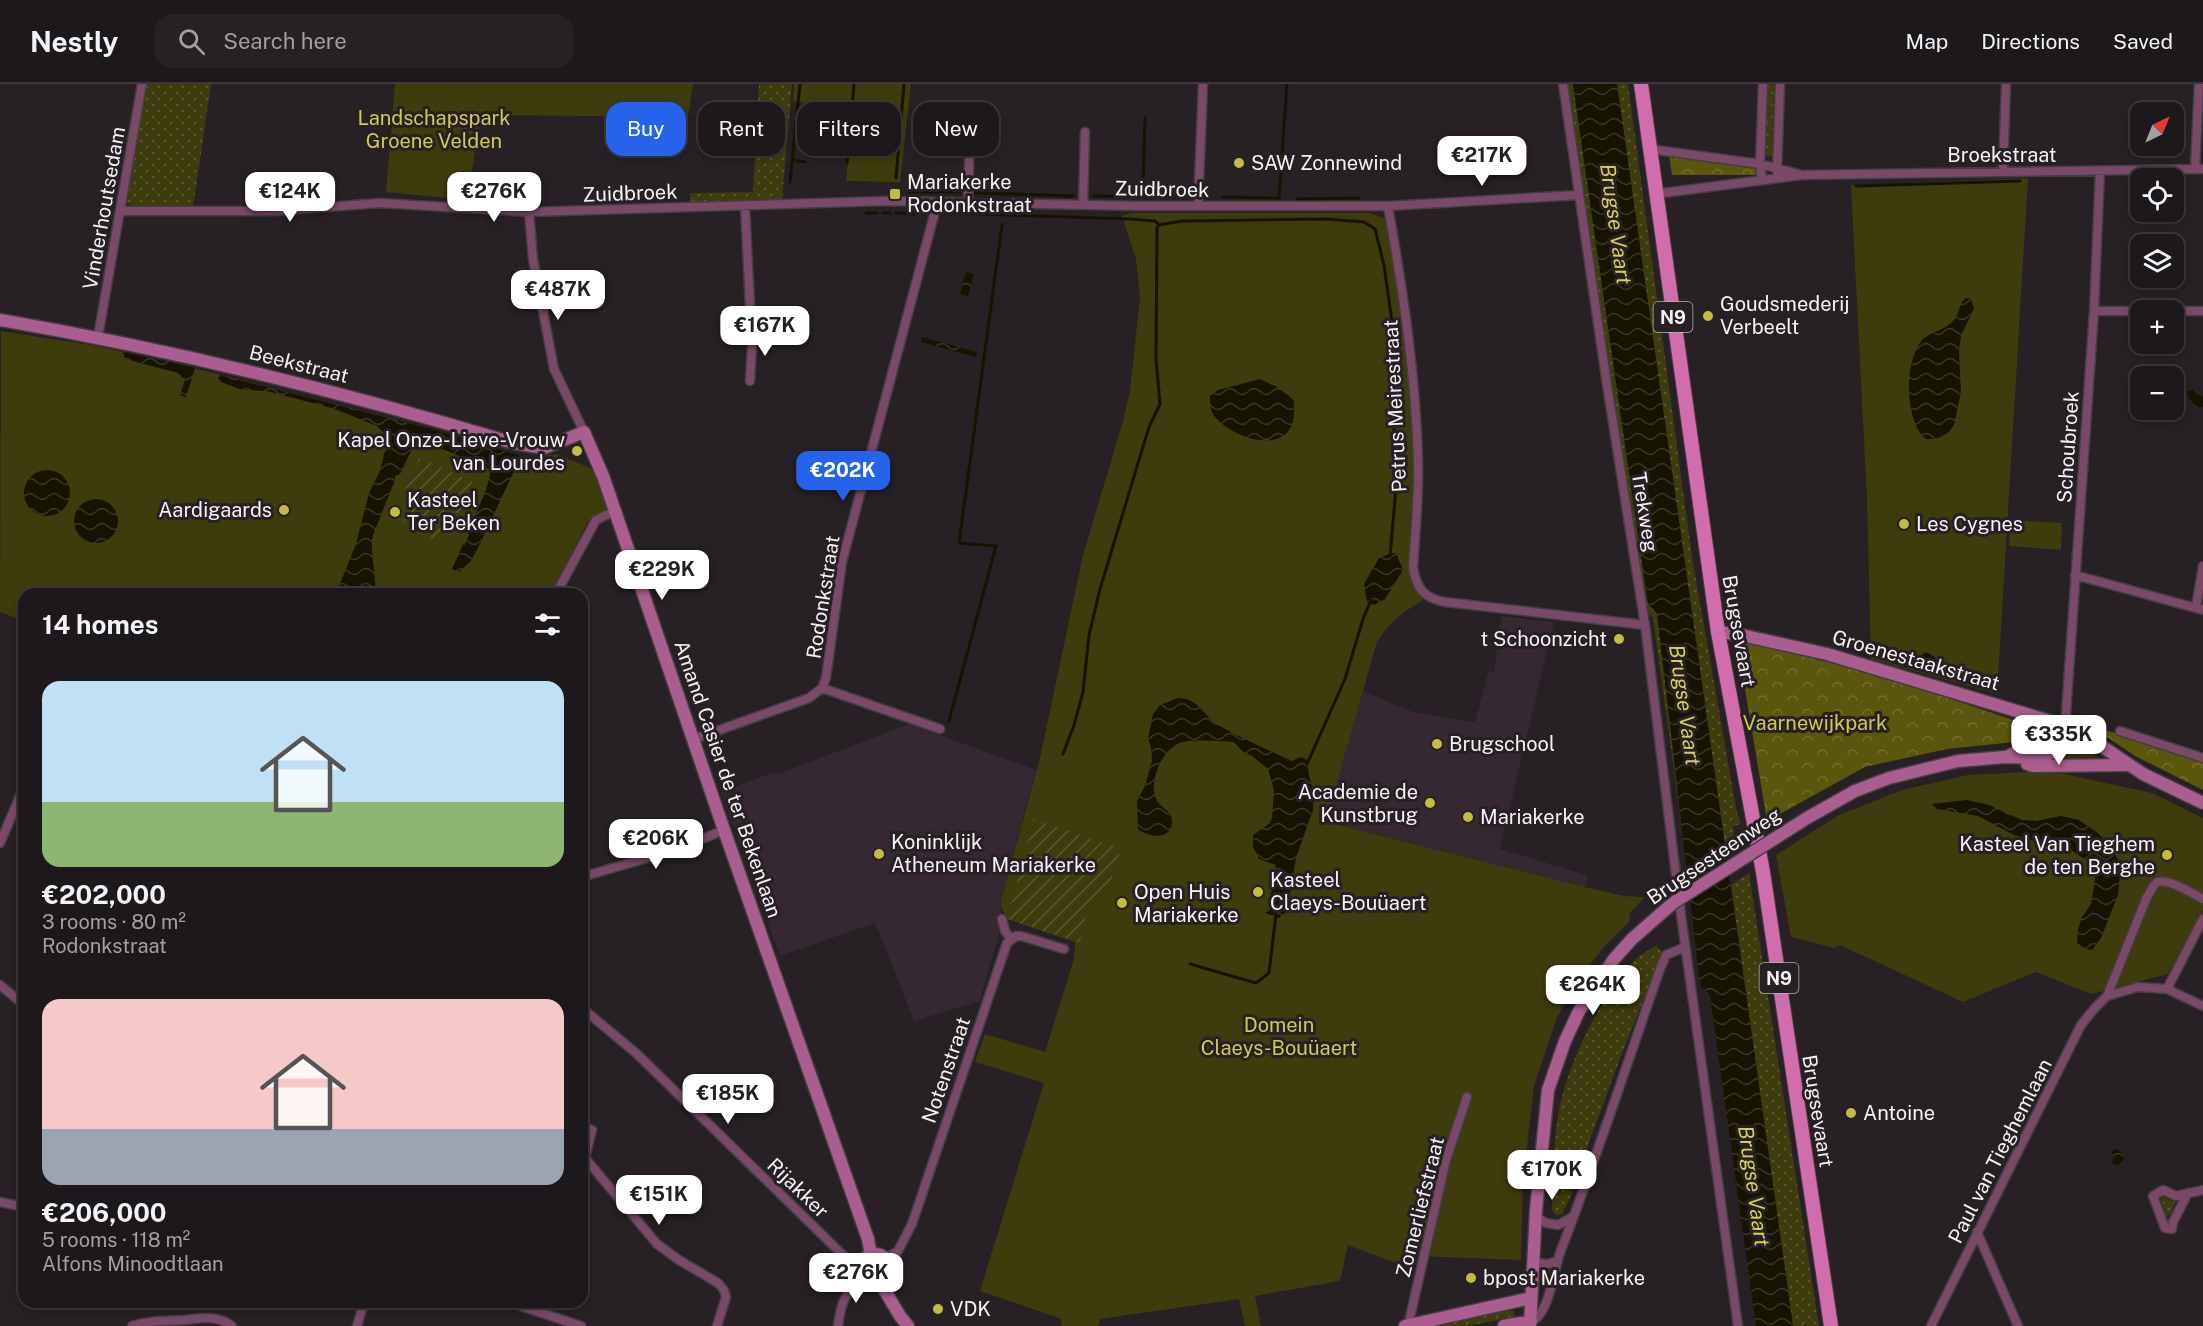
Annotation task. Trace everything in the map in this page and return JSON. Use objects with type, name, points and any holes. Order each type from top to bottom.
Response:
[{"type":"main road","name":"Brugsevaart","points":[[1641,84],[1718,632],[1763,872],[1831,1326]]},
{"type":"street","name":"Vinderhoutsedam","points":[[98,337],[142,84]]},
{"type":"street","points":[[1198,206],[1203,84]]},
{"type":"street","name":"Trekweg","points":[[1563,84],[1578,195],[1645,625],[1685,947],[1738,1326]]},
{"type":"street","points":[[1762,180],[1760,164],[1763,84]]},
{"type":"street","points":[[1777,178],[1780,84]]},
{"type":"street","points":[[2003,171],[2006,84]]},
{"type":"street","points":[[2199,84],[2199,169]]},
{"type":"street","points":[[1083,204],[1085,132]]},
{"type":"street","name":"Broekstraat","points":[[1649,149],[1760,164],[1802,175]]},
{"type":"street","points":[[968,202],[969,156]]},
{"type":"street","name":"Broekstraat","points":[[1655,194],[1802,175],[2199,169]]},
{"type":"street","name":"Schoubroek","points":[[2063,725],[2066,714],[2094,311],[2100,171]]},
{"type":"street","name":"Zuidbroek","points":[[120,211],[275,211],[380,203],[529,212],[885,201],[937,204],[968,202],[1198,206],[1388,206],[1578,195]]},
{"type":"street","name":"Rodonkstraat","points":[[694,740],[809,698],[822,688],[828,669],[843,556],[937,204]]},
{"type":"street","points":[[745,206],[752,346],[750,381]]},
{"type":"street","name":"Petrus Meirestraat","points":[[1388,206],[1406,315],[1413,393],[1418,463],[1413,568],[1415,582],[1422,594],[1432,600],[1444,602],[1645,625]]},
{"type":"street","name":"Amand Casier de ter Bekenlaan","points":[[529,212],[533,259],[554,369],[603,476],[872,1255]]},
{"type":"street","points":[[2094,311],[2130,311]]},
{"type":"street","points":[[2184,311],[2203,311]]},
{"type":"street","name":"Beekstraat","points":[[0,320],[98,337],[315,387],[513,443],[544,448],[584,432]]},
{"type":"street","points":[[559,588],[596,520],[615,511]]},
{"type":"street","points":[[2075,575],[2200,608],[2203,566]]},
{"type":"street","name":"Groenestaakstraat","points":[[1718,632],[1827,654],[2063,725],[2106,749],[2127,765],[2203,803]]},
{"type":"street","points":[[822,688],[940,729]]},
{"type":"street","points":[[2006,757],[2021,748],[2045,727],[2063,725]]},
{"type":"street","name":"Brugsesteenweg","points":[[1530,1323],[1536,1217],[1547,1097],[1571,1025],[1614,958],[1673,903],[1807,818],[1855,791],[1889,778],[1958,761],[2006,757],[2037,758],[2051,753],[2067,737],[2063,725]]},
{"type":"street","points":[[2120,731],[2203,758]]},
{"type":"street","name":"Groenestaakstraat","points":[[2006,757],[2033,766],[2127,765]]},
{"type":"street","points":[[0,843],[18,801]]},
{"type":"street","points":[[588,875],[678,849],[724,831]]},
{"type":"street","name":"Paul van Tieghemlaan","points":[[1931,1326],[2081,1026],[2107,996],[2147,897],[2155,884],[2162,881],[2173,884],[2203,899]]},
{"type":"street","points":[[1002,919],[1005,931],[1011,939],[1021,936],[1064,949]]},
{"type":"street","points":[[2167,989],[2203,919]]},
{"type":"street","name":"Notenstraat","points":[[884,1258],[898,1251],[912,1224],[1004,950],[1011,939]]},
{"type":"street","points":[[1504,1326],[1530,1323],[1544,1311],[1557,1261],[1660,969],[1666,955],[1685,947]]},
{"type":"street","points":[[0,985],[18,1000]]},
{"type":"street","points":[[2107,996],[2139,987],[2167,989],[2203,1006]]},
{"type":"street","name":"Rijakker","points":[[588,1013],[637,1054],[862,1271]]},
{"type":"street","name":"Zomerliefstraat","points":[[1407,1326],[1446,1160],[1467,1097]]},
{"type":"street","points":[[588,1128],[592,1130],[588,1142]]},
{"type":"street","points":[[588,1162],[657,1244],[718,1283],[724,1290],[726,1297],[717,1326]]},
{"type":"street","points":[[2188,1194],[2173,1221],[2172,1229],[2165,1228],[2153,1196],[2163,1190],[2176,1196],[2203,1190]]},
{"type":"street","points":[[0,1202],[18,1206]]},
{"type":"street","points":[[1536,1217],[1546,1223],[1558,1225],[1575,1215]]},
{"type":"street","points":[[1977,1232],[2018,1326]]},
{"type":"street","points":[[837,1326],[840,1307],[862,1271],[865,1258],[872,1255],[881,1256],[884,1258],[888,1271],[887,1276],[879,1281],[871,1282],[862,1271]]},
{"type":"street","points":[[1534,1263],[1548,1264],[1557,1261]]},
{"type":"street","points":[[879,1281],[908,1326]]},
{"type":"street","points":[[1407,1326],[1531,1298]]},
{"type":"street","points":[[357,1326],[362,1308]]},
{"type":"street","points":[[522,1308],[554,1322],[581,1326]]},
{"type":"street","points":[[132,1326],[166,1319],[185,1323],[204,1317],[222,1320],[232,1326]]},
{"type":"shaded area","name":"Brugschool","points":[[1501,616],[1554,622],[1500,849],[1587,875],[1585,887],[1326,822],[1363,691],[1413,712],[1475,722],[1488,672],[1494,672]]},
{"type":"shaded area","name":"Koninklijk Atheneum Mariakerke","points":[[909,724],[1036,770],[1001,901],[1000,931],[980,1001],[914,1021],[875,923],[780,956],[721,792],[769,774],[781,773]]},
{"type":"green space","points":[[145,84],[211,84],[193,208],[132,207],[127,202],[126,196]]},
{"type":"green space","name":"Landschapspark Groene Velden","points":[[395,84],[693,84],[688,117],[686,117],[686,102],[606,102],[606,116],[481,115],[467,200],[386,192]]},
{"type":"green space","points":[[759,84],[792,84],[782,199],[690,202],[690,193],[753,192],[755,156],[785,156],[785,102],[758,102]]},
{"type":"green space","points":[[794,84],[911,84],[900,182],[846,181],[848,156],[901,156],[901,102],[793,101]]},
{"type":"green space","points":[[1568,84],[1573,84],[1648,604],[1657,613],[1683,835],[1653,618],[1647,612]]},
{"type":"green space","points":[[1617,84],[1628,84],[1692,557],[1737,813],[1741,824],[1733,826],[1735,842],[1742,842],[1726,852]]},
{"type":"green space","points":[[1768,84],[1774,84],[1772,156],[1768,157],[1766,155]]},
{"type":"green space","points":[[1669,155],[1757,166],[1757,175],[1672,175]]},
{"type":"green space","points":[[2028,178],[1997,694],[1871,659],[1867,499],[1851,185]]},
{"type":"green space","name":"Domein Claeys-Bouüaert","points":[[1131,213],[1370,213],[1386,219],[1401,310],[1411,402],[1414,477],[1409,569],[1412,584],[1423,600],[1396,619],[1376,645],[1326,822],[1585,887],[1624,896],[1645,897],[1630,913],[1629,922],[1602,949],[1584,973],[1557,1017],[1534,1086],[1523,1182],[1521,1260],[1416,1256],[1414,1270],[1348,1245],[1340,1281],[1255,1296],[1261,1326],[1245,1326],[1239,1299],[1100,1319],[1098,1326],[1061,1326],[1062,1319],[980,1291],[1044,1083],[975,1062],[985,1034],[1045,1052],[1074,959],[1075,942],[1007,919],[1001,907],[1001,901],[1040,758],[1083,555],[1130,391],[1140,298],[1136,259],[1122,216]]},
{"type":"green space","points":[[1,331],[97,346],[202,370],[431,429],[530,459],[556,454],[593,469],[602,482],[611,508],[587,523],[555,588],[18,588],[18,619],[0,612]]},
{"type":"green space","points":[[419,458],[476,483],[462,515],[453,511],[442,538],[435,540],[405,526],[403,520],[414,494],[405,490]]},
{"type":"green space","points":[[2011,520],[2062,523],[2061,550],[2009,546]]},
{"type":"green space","name":"Vaarnewijkpark","points":[[1747,642],[1883,676],[2013,720],[2018,729],[2018,736],[2015,742],[1947,749],[1865,767],[1767,821],[1738,647]]},
{"type":"green space","points":[[2105,730],[2203,761],[2203,790],[2135,756],[2098,731]]},
{"type":"green space","points":[[2049,734],[2054,735],[2048,747],[2030,755],[2039,740]]},
{"type":"green space","points":[[2071,743],[2104,761],[2053,762],[2064,746]]},
{"type":"green space","name":"Vaarnewijkpark","points":[[2050,771],[2152,793],[2203,818],[2203,911],[2168,974],[2091,994],[2036,972],[1963,1002],[1840,945],[1834,948],[1791,937],[1776,855],[1839,815],[1902,790],[1968,775]]},
{"type":"green space","points":[[1034,819],[1121,849],[1109,887],[1103,887],[1098,893],[1095,906],[1088,904],[1080,943],[1007,919]]},
{"type":"green space","points":[[1749,873],[1819,1326],[1793,1326],[1731,885]]},
{"type":"green space","points":[[1656,946],[1664,954],[1626,1044],[1571,1195],[1562,1214],[1557,1215],[1553,1212],[1552,1207],[1553,1168],[1558,1117],[1565,1086],[1580,1047],[1600,1007],[1624,972],[1637,958]]},
{"type":"green space","points":[[2162,1197],[2175,1202],[2172,1212],[2167,1217],[2161,1199]]},
{"type":"green space","points":[[1511,1308],[1515,1314],[1514,1317],[1468,1326],[1429,1326]]},
{"type":"water","name":"Brugse Vaart","points":[[1573,84],[1617,84],[1793,1326],[1756,1326],[1710,995],[1700,985],[1657,613],[1648,604]]},
{"type":"water","points":[[966,272],[974,274],[968,296],[960,294]]},
{"type":"water","points":[[1966,298],[1971,299],[1974,309],[1961,335],[1959,351],[1961,392],[1954,425],[1948,433],[1936,439],[1926,439],[1919,430],[1910,405],[1912,362],[1922,340],[1953,321]]},
{"type":"water","points":[[922,337],[977,352],[976,357],[921,342]]},
{"type":"water","points":[[123,352],[195,368],[186,397],[180,395],[185,380],[178,373],[125,359]]},
{"type":"water","points":[[220,375],[431,429],[521,456],[471,561],[459,572],[452,569],[469,535],[468,532],[488,482],[490,469],[433,445],[416,441],[400,474],[395,476],[373,535],[375,588],[339,588],[356,544],[369,493],[380,471],[385,450],[391,445],[390,439],[377,426],[335,409],[267,391],[242,390],[221,382],[218,378]]},
{"type":"water","points":[[1260,379],[1283,390],[1294,401],[1292,424],[1286,434],[1277,439],[1253,439],[1241,435],[1220,422],[1211,410],[1210,396],[1218,390]]},
{"type":"water","points":[[2191,389],[2203,396],[2203,407],[2196,407],[2187,395]]},
{"type":"water","points":[[47,470],[63,477],[70,493],[63,509],[47,516],[31,509],[24,493],[31,477]]},
{"type":"water","points":[[96,499],[104,500],[112,505],[117,513],[117,529],[112,537],[104,542],[96,543],[88,542],[80,537],[75,529],[74,521],[75,513],[80,505],[88,500]]},
{"type":"water","points":[[1396,553],[1403,570],[1385,599],[1374,605],[1367,602],[1364,584],[1379,558]]},
{"type":"water","points":[[1926,652],[1935,657],[1945,676],[1907,666]]},
{"type":"water","points":[[1178,698],[1192,701],[1214,722],[1256,744],[1292,761],[1301,757],[1309,761],[1308,771],[1314,794],[1313,810],[1296,858],[1288,907],[1279,918],[1265,913],[1271,906],[1268,901],[1274,884],[1271,882],[1276,865],[1259,859],[1253,847],[1253,835],[1270,823],[1272,818],[1274,790],[1268,769],[1242,751],[1234,742],[1189,741],[1169,750],[1159,765],[1154,792],[1158,802],[1171,817],[1171,827],[1169,832],[1160,836],[1154,836],[1138,829],[1137,801],[1145,786],[1152,761],[1148,739],[1153,714],[1160,705]]},
{"type":"water","points":[[1967,800],[1989,805],[2022,820],[2036,821],[2061,816],[2079,820],[2098,833],[2113,849],[2121,867],[2118,895],[2101,938],[2092,950],[2077,943],[2078,929],[2082,917],[2091,904],[2095,880],[2095,871],[2090,863],[2064,845],[2043,843],[2014,835],[1978,816],[1937,809],[1932,804]]},
{"type":"water","points":[[2114,1149],[2120,1150],[2125,1158],[2118,1166],[2111,1163],[2115,1156],[2111,1154]]},
{"type":"waterway","points":[[790,182],[800,84]]},
{"type":"waterway","points":[[853,102],[854,84]]},
{"type":"waterway","points":[[896,178],[904,84]]},
{"type":"waterway","points":[[1279,198],[1287,84]]},
{"type":"waterway","points":[[1143,185],[1145,118]]},
{"type":"waterway","points":[[847,163],[848,156]]},
{"type":"waterway","points":[[792,160],[805,162]]},
{"type":"waterway","points":[[1856,186],[2020,181]]},
{"type":"waterway","points":[[1143,188],[1143,197]]},
{"type":"waterway","points":[[909,192],[960,192]]},
{"type":"waterway","points":[[975,193],[1073,196]]},
{"type":"waterway","points":[[1094,196],[1170,197]]},
{"type":"waterway","points":[[1223,197],[1278,198]]},
{"type":"waterway","points":[[1297,199],[1359,198]]},
{"type":"waterway","points":[[866,213],[877,213]]},
{"type":"waterway","points":[[883,213],[890,213]]},
{"type":"waterway","points":[[896,213],[915,214]]},
{"type":"waterway","points":[[946,213],[1130,219],[1155,221],[1159,225]]},
{"type":"waterway","points":[[1063,754],[1083,692],[1089,635],[1100,589],[1149,427],[1160,404],[1156,359],[1157,228],[1159,225],[1182,221],[1326,219],[1364,222],[1375,229],[1384,265],[1394,336],[1396,391],[1394,433],[1397,477],[1390,556]]},
{"type":"waterway","points":[[949,721],[996,546],[959,543],[1002,225]]},
{"type":"waterway","points":[[1307,764],[1345,679],[1371,600]]},
{"type":"waterway","points":[[1875,656],[1907,666]]},
{"type":"waterway","points":[[1190,964],[1256,983],[1269,973],[1276,914]]},
{"type":"place","name":"SAW Zonnewind","points":[[1239,163]]},
{"type":"place","name":"Mariakerke Rodonkstraat","points":[[895,194]]},
{"type":"place","name":"Goudsmederij Verbeelt","points":[[1708,316]]},
{"type":"place","name":"Kapel Onze-Lieve-Vrouw van Lourdes","points":[[577,451]]},
{"type":"place","name":"Aardigaards","points":[[284,510]]},
{"type":"place","name":"Kasteel Ter Beken","points":[[395,512]]},
{"type":"place","name":"Les Cygnes","points":[[1904,524]]},
{"type":"place","name":"t Schoonzicht","points":[[1619,639]]},
{"type":"place","name":"Brugschool","points":[[1437,744]]},
{"type":"place","name":"Academie de Kunstbrug","points":[[1430,803]]},
{"type":"place","name":"Mariakerke","points":[[1468,817]]},
{"type":"place","name":"Koninklijk Atheneum Mariakerke","points":[[879,854]]},
{"type":"place","name":"Kasteel Van Tieghem de ten Berghe","points":[[2167,855]]},
{"type":"place","name":"Kasteel Claeys-Bouüaert","points":[[1258,892]]},
{"type":"place","name":"Open Huis Mariakerke","points":[[1122,903]]},
{"type":"place","name":"Antoine","points":[[1851,1113]]},
{"type":"place","name":"bpost Mariakerke","points":[[1471,1278]]},
{"type":"place","name":"VDK","points":[[938,1309]]}]
